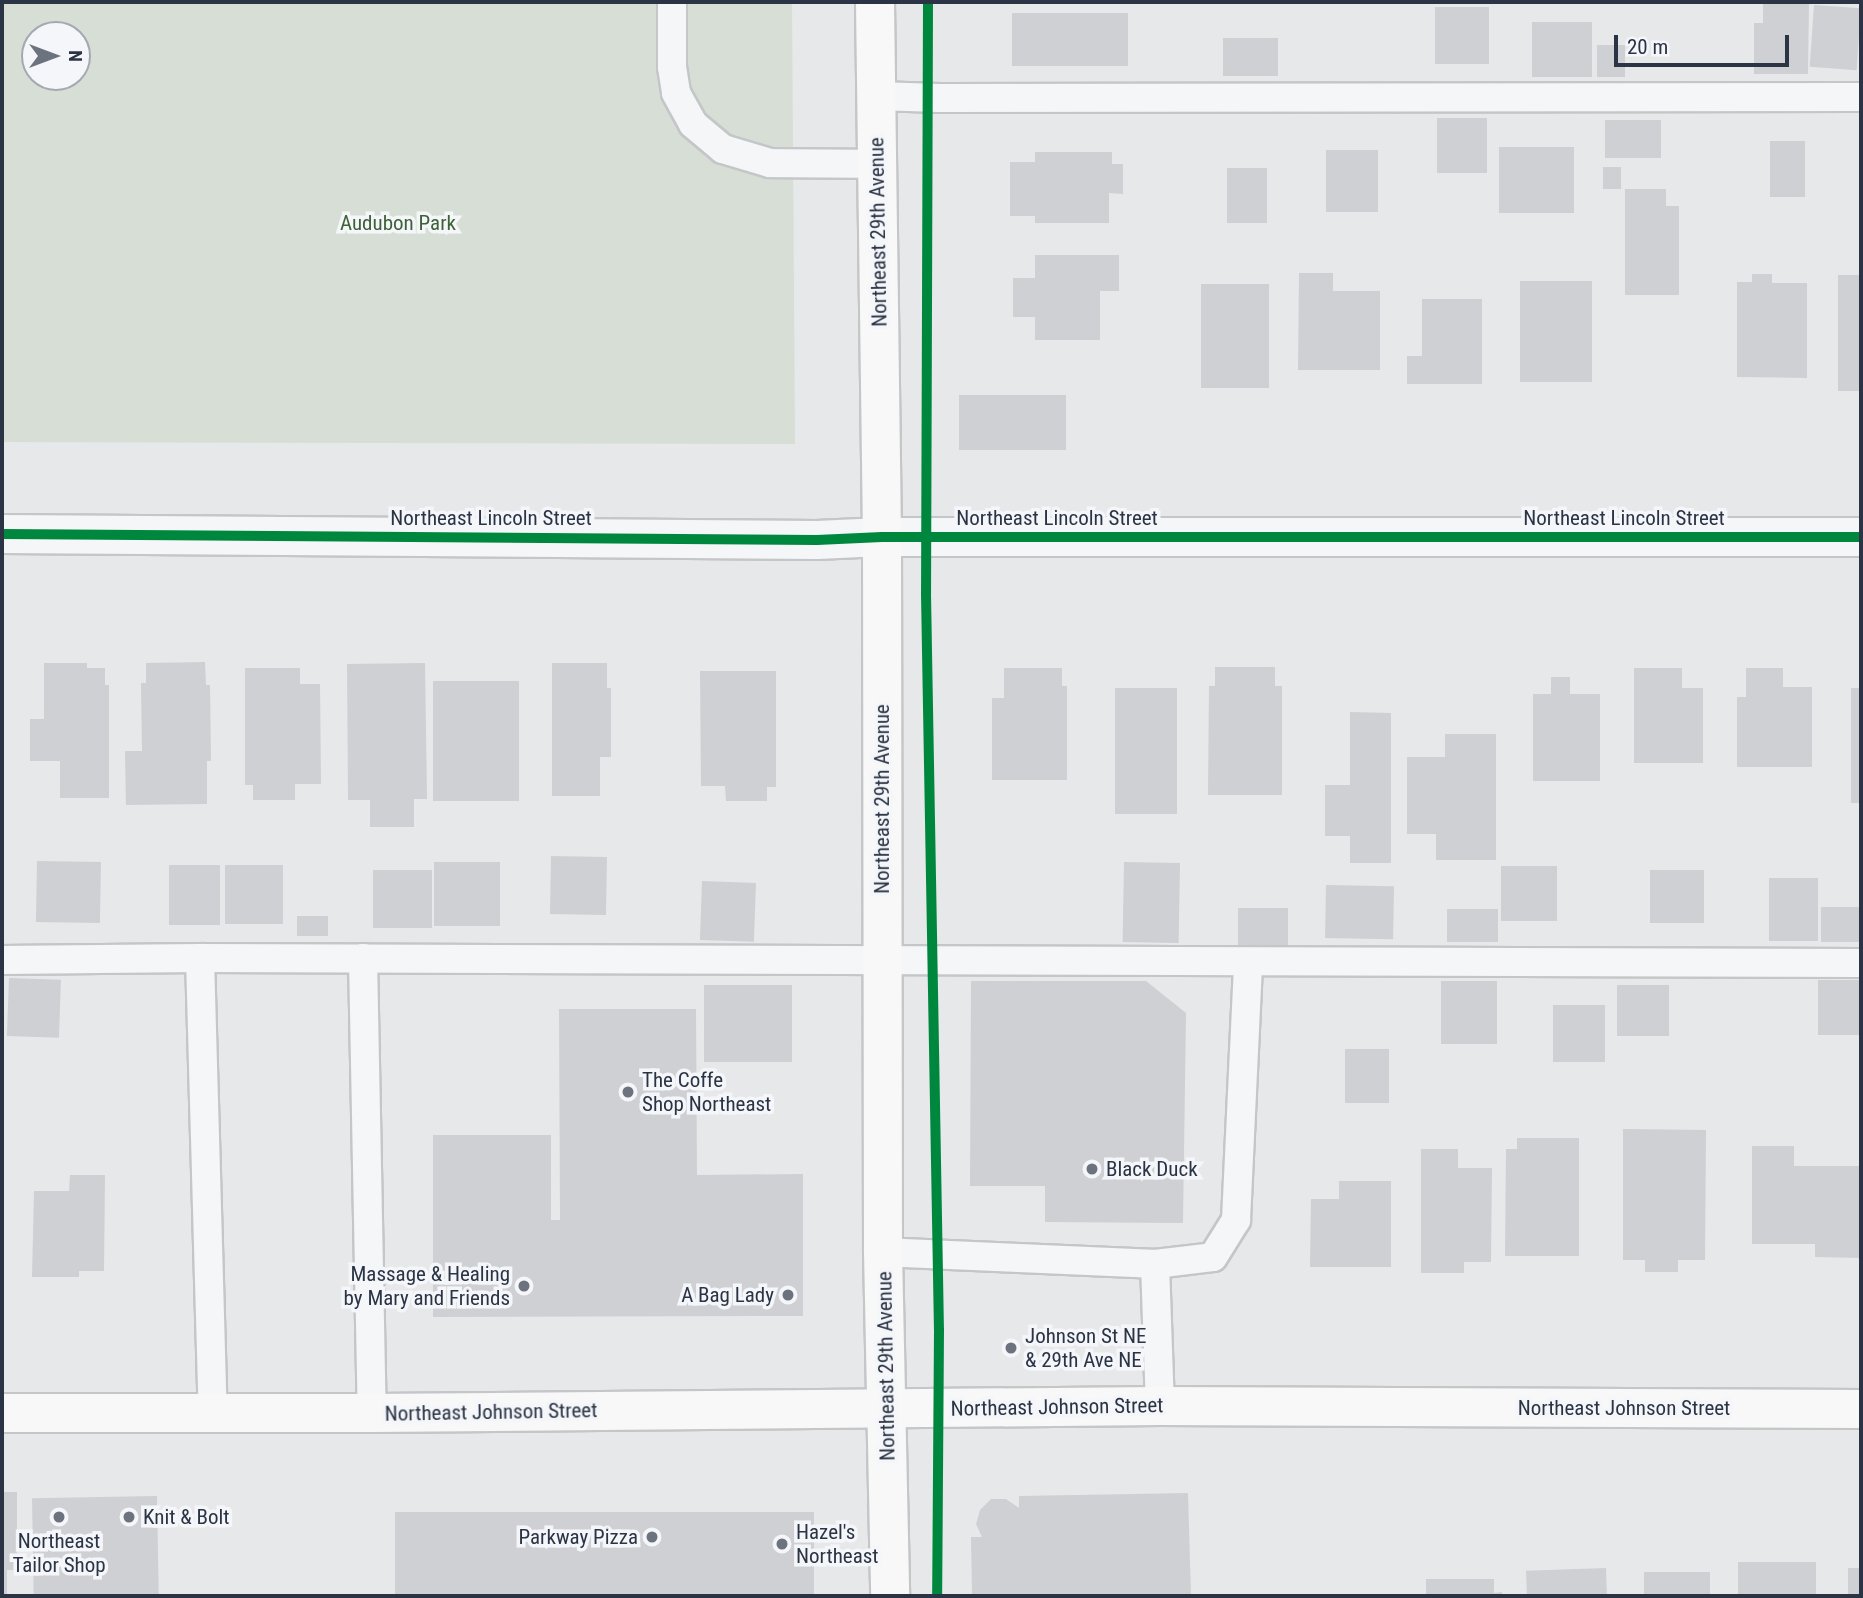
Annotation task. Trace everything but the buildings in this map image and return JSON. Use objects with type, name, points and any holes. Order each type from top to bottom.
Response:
[{"type":"street","name":"Northeast 29th Avenue","points":[[875,2],[882,537],[883,1252],[890,1596]]},
{"type":"street","name":"Northeast Lincoln Street","points":[[2,534],[817,540],[882,537],[1861,537]]},
{"type":"street","name":"Northeast Johnson Street","points":[[2,1413],[372,1413],[1160,1406],[1861,1409]]},
{"type":"lane","points":[[672,2],[671,66],[676,93],[693,124],[723,149],[770,163],[877,164]]},
{"type":"lane","points":[[876,96],[1861,97]]},
{"type":"lane","points":[[200,958],[213,1413]]},
{"type":"lane","points":[[363,958],[372,1413]]},
{"type":"lane","points":[[2,960],[363,958],[1861,963]]},
{"type":"lane","points":[[883,1252],[1156,1264],[1213,1257],[1236,1220],[1248,962]]},
{"type":"lane","points":[[1156,1264],[1160,1406]]},
{"type":"green space","name":"Audubon Park","points":[[2,2],[792,2],[795,444],[2,442]]},
{"type":"cycle path","points":[[928,2],[926,594],[939,1330],[937,1596]]},
{"type":"cycle path","points":[[2,534],[817,540],[882,537],[1861,537]]},
{"type":"place","name":"The Coffe Shop Northeast","points":[[628,1092]]},
{"type":"place","name":"Black Duck","points":[[1092,1169]]},
{"type":"place","name":"Massage & Healing by Mary and Friends","points":[[524,1286]]},
{"type":"place","name":"A Bag Lady","points":[[788,1295]]},
{"type":"place","name":"Johnson St NE & 29th Ave NE","points":[[1011,1348]]},
{"type":"place","name":"Northeast Tailor Shop","points":[[59,1517]]},
{"type":"place","name":"Knit & Bolt","points":[[129,1517]]},
{"type":"place","name":"Parkway Pizza","points":[[652,1537]]},
{"type":"place","name":"Hazel's Northeast","points":[[782,1544]]}]
